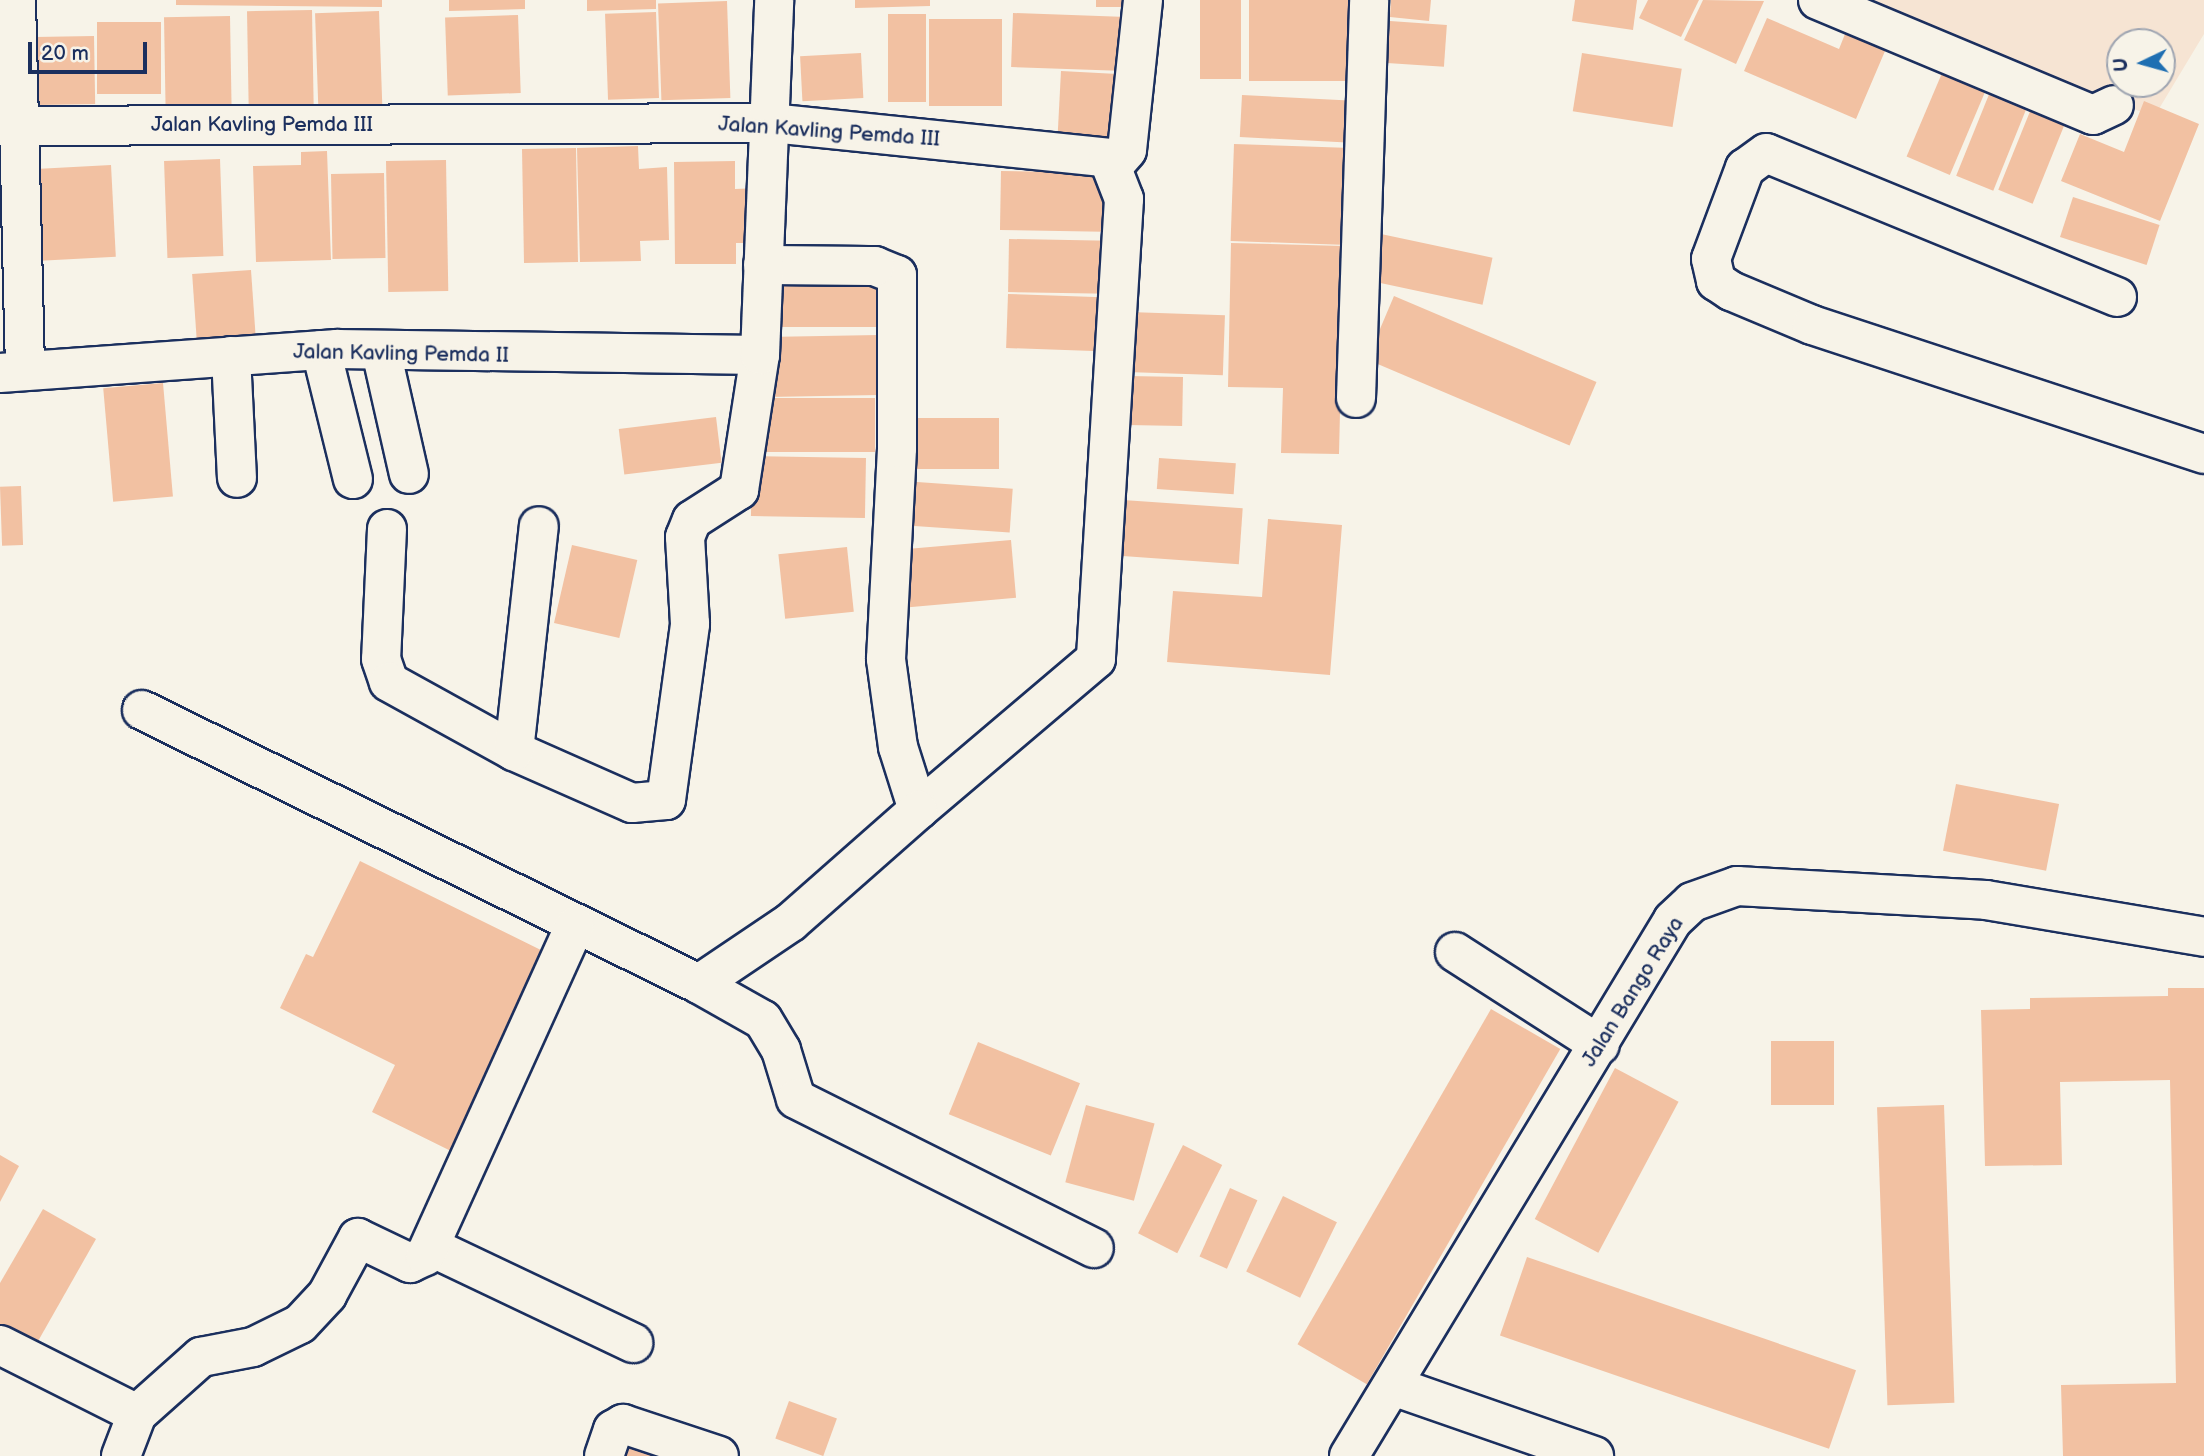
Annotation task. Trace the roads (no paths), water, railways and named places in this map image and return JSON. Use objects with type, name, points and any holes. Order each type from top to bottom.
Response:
[{"type":"street","points":[[12,372],[9,126],[16,0]]},
{"type":"street","points":[[387,529],[381,659],[386,678],[514,751],[632,803],[666,800],[690,624],[685,537],[692,520],[739,490],[760,355],[772,124],[774,0]]},
{"type":"street","points":[[699,984],[792,922],[918,810],[1096,659],[1124,199],[1115,164],[1127,150],[1143,0]]},
{"type":"street","points":[[1356,398],[1369,0]]},
{"type":"street","points":[[1818,0],[2093,114],[2113,105]]},
{"type":"street","name":"Jalan Kavling Pemda III","points":[[9,126],[772,124],[1095,154],[1115,164]]},
{"type":"street","points":[[2116,297],[1766,153],[1745,168],[1711,259],[1716,281],[1731,291],[1812,325],[2204,454]]},
{"type":"street","points":[[763,265],[875,266],[897,275],[897,448],[886,659],[898,747],[918,810]]},
{"type":"street","points":[[321,350],[353,480]]},
{"type":"street","name":"Jalan Kavling Pemda II","points":[[12,372],[321,350],[760,355]]},
{"type":"street","points":[[381,351],[409,474]]},
{"type":"street","points":[[231,356],[237,478]]},
{"type":"street","points":[[514,751],[539,526]]},
{"type":"street","points":[[142,710],[575,926],[699,984],[762,1020],[781,1050],[796,1099],[1094,1248]]},
{"type":"street","name":"Jalan Bango Raya","points":[[1349,1456],[1600,1045],[1673,920],[1714,890],[1986,900],[2204,937]]},
{"type":"street","points":[[121,1456],[137,1414],[201,1357],[253,1347],[300,1324],[327,1295],[358,1238],[410,1263],[431,1247],[575,926]]},
{"type":"street","points":[[1455,952],[1600,1045]]},
{"type":"street","points":[[431,1247],[634,1343]]},
{"type":"street","points":[[0,1345],[137,1414]]},
{"type":"street","points":[[1393,1386],[1549,1449],[1594,1456]]},
{"type":"street","points":[[604,1456],[613,1430],[623,1424],[719,1456]]}]
